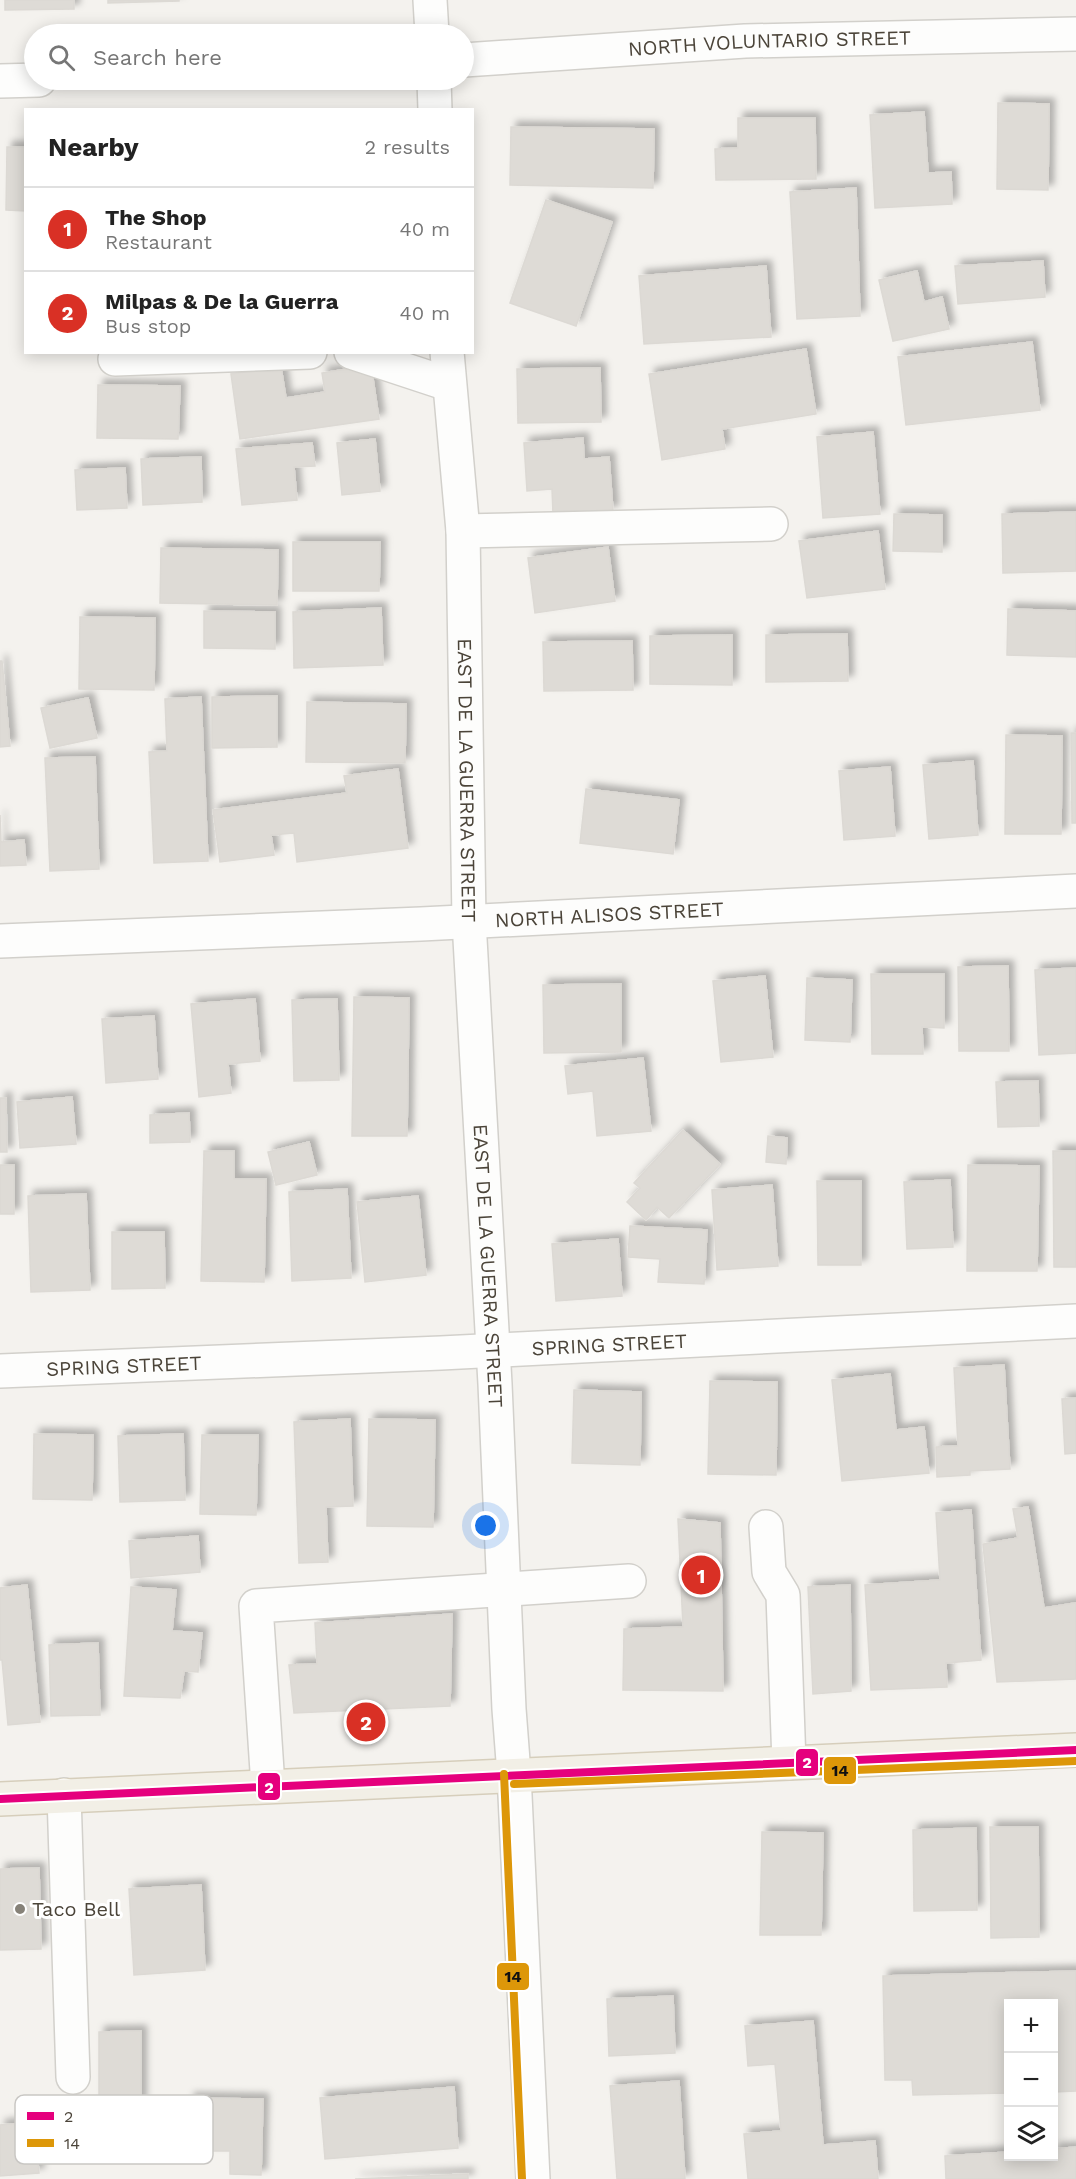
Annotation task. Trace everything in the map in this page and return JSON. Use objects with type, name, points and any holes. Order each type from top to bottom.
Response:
[{"type":"main road","points":[[0,1799],[1076,1750]]},
{"type":"street","points":[[430,0],[431,24]]},
{"type":"street","name":"NORTH VOLUNTARIO STREET","points":[[474,59],[746,41],[1076,34]]},
{"type":"street","points":[[0,81],[24,80]]},
{"type":"street","points":[[434,90],[435,108]]},
{"type":"street","points":[[115,358],[245,354]]},
{"type":"street","points":[[363,354],[448,368]]},
{"type":"street","name":"EAST DE LA GUERRA STREET","points":[[448,368],[463,531],[469,921],[493,1351],[533,2179]]},
{"type":"street","points":[[463,531],[771,524]]},
{"type":"street","name":"NORTH ALISOS STREET","points":[[0,941],[1076,891]]},
{"type":"street","name":"SPRING STREET","points":[[0,1371],[493,1351],[1076,1321]]},
{"type":"street","points":[[766,1527],[769,1572],[783,1595],[789,1763]]},
{"type":"street","points":[[268,1786],[256,1606],[629,1581]]},
{"type":"street","points":[[63,1796],[73,2077]]},
{"type":"building","points":[[5,0],[74,0],[74,9],[5,10]]},
{"type":"building","points":[[108,0],[179,0],[179,1],[108,3]]},
{"type":"building","points":[[998,103],[1049,104],[1048,190],[997,189]]},
{"type":"building","points":[[924,112],[928,173],[951,172],[952,204],[875,208],[870,115]]},
{"type":"building","points":[[738,118],[815,118],[816,179],[716,180],[715,149],[738,148]]},
{"type":"building","points":[[511,127],[654,129],[653,188],[510,185]]},
{"type":"building","points":[[7,147],[24,147],[24,211],[6,210]]},
{"type":"building","points":[[856,188],[860,316],[797,319],[790,192]]},
{"type":"building","points":[[546,200],[612,222],[576,326],[510,303]]},
{"type":"building","points":[[1043,261],[1045,297],[958,304],[955,266]]},
{"type":"building","points":[[766,266],[771,337],[644,344],[639,276]]},
{"type":"building","points":[[917,271],[924,302],[942,297],[949,329],[893,341],[879,280]]},
{"type":"building","points":[[1032,342],[1040,410],[906,425],[898,357]]},
{"type":"building","points":[[806,349],[816,414],[722,429],[725,449],[662,460],[649,374]]},
{"type":"building","points":[[371,365],[379,419],[240,439],[231,374],[281,367],[286,398],[325,392],[322,373]]},
{"type":"building","points":[[600,368],[601,422],[518,423],[517,369]]},
{"type":"building","points":[[98,385],[180,386],[178,439],[97,438]]},
{"type":"building","points":[[873,432],[880,514],[823,518],[817,437]]},
{"type":"building","points":[[583,438],[584,459],[609,457],[613,511],[553,514],[552,489],[527,491],[524,443]]},
{"type":"building","points":[[375,439],[380,491],[342,495],[337,443]]},
{"type":"building","points":[[312,443],[315,466],[294,467],[297,500],[242,505],[236,449]]},
{"type":"building","points":[[201,457],[202,502],[143,505],[141,459]]},
{"type":"building","points":[[125,468],[127,508],[77,510],[75,470]]},
{"type":"building","points":[[1076,512],[1076,571],[1003,573],[1002,514]]},
{"type":"building","points":[[894,514],[942,515],[942,552],[893,551]]},
{"type":"building","points":[[878,531],[885,589],[807,598],[799,541]]},
{"type":"building","points":[[293,542],[380,542],[379,591],[293,591]]},
{"type":"building","points":[[608,547],[615,601],[535,613],[528,558]]},
{"type":"building","points":[[161,548],[278,550],[277,605],[160,603]]},
{"type":"building","points":[[381,608],[383,665],[294,668],[293,612]]},
{"type":"building","points":[[1008,609],[1076,611],[1076,657],[1007,655]]},
{"type":"building","points":[[204,611],[275,612],[275,649],[204,648]]},
{"type":"building","points":[[80,617],[155,618],[154,690],[79,689]]},
{"type":"building","points":[[847,634],[848,681],[766,682],[766,635]]},
{"type":"building","points":[[732,635],[732,685],[650,684],[650,636]]},
{"type":"building","points":[[632,641],[633,690],[544,691],[543,642]]},
{"type":"building","points":[[0,661],[2,661],[10,746],[0,747]]},
{"type":"building","points":[[277,696],[277,747],[212,748],[212,697]]},
{"type":"building","points":[[201,697],[208,861],[154,863],[149,752],[167,751],[165,699]]},
{"type":"building","points":[[88,698],[97,738],[50,748],[41,708]]},
{"type":"building","points":[[307,702],[406,704],[405,763],[306,762]]},
{"type":"building","points":[[1071,733],[1076,733],[1076,823],[1072,823]]},
{"type":"building","points":[[1006,735],[1062,736],[1061,834],[1005,834]]},
{"type":"building","points":[[95,757],[99,869],[50,871],[45,758]]},
{"type":"building","points":[[973,761],[978,835],[929,839],[923,765]]},
{"type":"building","points":[[890,767],[895,836],[844,840],[839,771]]},
{"type":"building","points":[[398,769],[408,848],[297,862],[294,833],[271,835],[274,855],[220,862],[213,810],[347,793],[344,776]]},
{"type":"building","points":[[586,789],[679,800],[673,854],[580,843]]},
{"type":"building","points":[[0,815],[1,842],[24,840],[26,865],[0,866]]},
{"type":"building","points":[[1008,966],[1009,1051],[959,1051],[958,967]]},
{"type":"building","points":[[1076,968],[1076,1053],[1039,1055],[1035,970]]},
{"type":"building","points":[[871,974],[944,974],[944,1028],[922,1027],[923,1054],[872,1054]]},
{"type":"building","points":[[765,976],[773,1057],[721,1062],[713,981]]},
{"type":"building","points":[[807,978],[852,980],[850,1042],[805,1040]]},
{"type":"building","points":[[621,984],[621,1052],[544,1053],[543,985]]},
{"type":"building","points":[[354,997],[409,998],[407,1136],[352,1136]]},
{"type":"building","points":[[255,999],[260,1061],[228,1064],[231,1093],[199,1097],[191,1004]]},
{"type":"building","points":[[337,999],[339,1080],[294,1081],[292,1000]]},
{"type":"building","points":[[154,1016],[158,1079],[106,1083],[102,1019]]},
{"type":"building","points":[[643,1058],[651,1131],[597,1136],[593,1091],[568,1094],[565,1066]]},
{"type":"building","points":[[1038,1081],[1039,1126],[998,1127],[996,1082]]},
{"type":"building","points":[[72,1097],[76,1144],[20,1148],[17,1102]]},
{"type":"building","points":[[0,1098],[6,1098],[7,1152],[0,1152]]},
{"type":"building","points":[[189,1113],[190,1142],[150,1143],[150,1115]]},
{"type":"building","points":[[683,1130],[720,1164],[669,1218],[657,1207],[646,1220],[627,1202],[640,1188],[634,1183]]},
{"type":"building","points":[[768,1136],[787,1138],[786,1164],[766,1162]]},
{"type":"building","points":[[309,1142],[317,1175],[276,1185],[268,1152]]},
{"type":"building","points":[[204,1151],[234,1151],[234,1179],[266,1179],[264,1282],[201,1281]]},
{"type":"building","points":[[1053,1151],[1076,1151],[1076,1267],[1054,1267]]},
{"type":"building","points":[[0,1165],[14,1165],[14,1214],[0,1214]]},
{"type":"building","points":[[968,1165],[1039,1166],[1037,1271],[967,1271]]},
{"type":"building","points":[[950,1180],[953,1247],[907,1249],[904,1182]]},
{"type":"building","points":[[817,1181],[861,1181],[861,1265],[818,1265]]},
{"type":"building","points":[[772,1185],[778,1266],[717,1270],[712,1190]]},
{"type":"building","points":[[347,1189],[351,1278],[292,1281],[289,1192]]},
{"type":"building","points":[[86,1194],[90,1290],[31,1292],[28,1196]]},
{"type":"building","points":[[418,1196],[426,1275],[365,1282],[357,1202]]},
{"type":"building","points":[[630,1226],[707,1230],[704,1284],[658,1282],[660,1259],[628,1257]]},
{"type":"building","points":[[112,1232],[164,1232],[165,1288],[112,1289]]},
{"type":"building","points":[[618,1239],[622,1296],[556,1301],[552,1244]]},
{"type":"building","points":[[1004,1365],[1010,1469],[970,1471],[970,1475],[937,1477],[936,1447],[958,1446],[954,1368]]},
{"type":"building","points":[[890,1374],[896,1430],[924,1427],[929,1473],[842,1481],[832,1380]]},
{"type":"building","points":[[710,1381],[777,1382],[776,1475],[708,1474]]},
{"type":"building","points":[[574,1390],[641,1392],[640,1465],[572,1463]]},
{"type":"building","points":[[1076,1398],[1076,1453],[1065,1454],[1062,1399]]},
{"type":"building","points":[[350,1419],[353,1506],[326,1507],[328,1562],[299,1563],[294,1422]]},
{"type":"building","points":[[369,1419],[435,1420],[433,1527],[367,1526]]},
{"type":"building","points":[[34,1434],[93,1435],[92,1500],[33,1499]]},
{"type":"building","points":[[183,1434],[185,1500],[120,1502],[118,1436]]},
{"type":"building","points":[[202,1435],[258,1435],[256,1515],[200,1514]]},
{"type":"building","points":[[1028,1507],[1044,1608],[1076,1603],[1076,1679],[997,1682],[983,1544],[1018,1538],[1013,1509]]},
{"type":"building","points":[[971,1510],[981,1660],[946,1663],[947,1687],[871,1690],[865,1585],[940,1580],[936,1513]]},
{"type":"building","points":[[678,1519],[720,1523],[723,1691],[623,1690],[624,1629],[683,1627]]},
{"type":"building","points":[[198,1536],[200,1572],[131,1578],[129,1541]]},
{"type":"building","points":[[27,1585],[40,1722],[8,1725],[2,1660],[0,1660],[0,1588]]},
{"type":"building","points":[[850,1585],[851,1691],[813,1694],[808,1587]]},
{"type":"building","points":[[131,1587],[176,1590],[172,1631],[202,1633],[198,1672],[184,1671],[180,1698],[124,1696]]},
{"type":"building","points":[[452,1614],[450,1706],[294,1713],[289,1665],[317,1664],[315,1623]]},
{"type":"building","points":[[98,1643],[100,1715],[51,1716],[49,1645]]},
{"type":"building","points":[[990,1827],[1038,1827],[1039,1937],[991,1938]]},
{"type":"building","points":[[976,1828],[977,1910],[914,1911],[913,1830]]},
{"type":"building","points":[[762,1832],[823,1833],[821,1935],[760,1935]]},
{"type":"building","name":"Taco Bell","points":[[39,1868],[41,1949],[0,1950],[0,1869]]},
{"type":"building","points":[[201,1885],[205,1970],[134,1975],[129,1889]]},
{"type":"building","points":[[1076,1971],[1076,2091],[1058,2092],[1058,1999],[1004,1999],[1004,2093],[913,2095],[912,2080],[885,2080],[883,1976]]},
{"type":"building","points":[[673,1996],[675,2053],[609,2056],[607,1999]]},
{"type":"building","points":[[813,2021],[823,2145],[875,2141],[878,2179],[748,2179],[744,2134],[781,2131],[775,2064],[748,2066],[745,2026]]},
{"type":"building","points":[[141,2031],[141,2095],[99,2095],[99,2032]]},
{"type":"building","points":[[679,2081],[685,2179],[617,2179],[610,2086]]},
{"type":"building","points":[[454,2087],[458,2148],[325,2159],[320,2098]]},
{"type":"building","points":[[213,2098],[263,2099],[261,2175],[230,2174],[230,2151],[213,2151]]},
{"type":"building","points":[[15,2124],[15,2164],[38,2164],[39,2173],[0,2176],[0,2125]]},
{"type":"building","points":[[1076,2147],[1076,2179],[946,2179],[945,2156],[1004,2152],[1004,2161],[1058,2161],[1058,2149]]},
{"type":"building","points":[[468,2174],[468,2179],[355,2179]]},
{"type":"transit line","name":"2","points":[[0,1799],[1076,1750]]},
{"type":"transit line","name":"14","points":[[514,1784],[1076,1761]]},
{"type":"transit line","name":"14","points":[[504,1774],[522,2179]]},
{"type":"place","name":"The Shop","points":[[701,1575]]},
{"type":"place","name":"Milpas & De la Guerra","points":[[366,1722]]},
{"type":"place","name":"Taco Bell","points":[[20,1909]]}]
